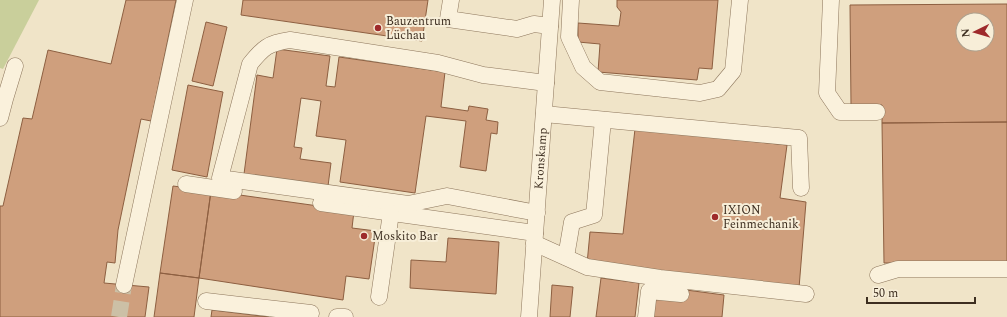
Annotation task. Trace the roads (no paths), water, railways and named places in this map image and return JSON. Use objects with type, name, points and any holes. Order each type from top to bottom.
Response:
[{"type":"street","points":[[124,285],[185,0]]},
{"type":"street","points":[[451,0],[448,19],[517,29],[534,24],[551,13],[571,7],[569,37],[583,67],[600,82],[700,93],[718,90],[733,71],[740,0]]},
{"type":"street","points":[[831,0],[827,93],[840,112],[877,112]]},
{"type":"street","name":"Kronskamp","points":[[529,317],[551,13]]},
{"type":"street","points":[[537,213],[447,196],[408,204],[220,178],[250,64],[261,50],[276,42],[290,40],[438,63],[483,75],[546,83]]},
{"type":"street","points":[[0,118],[4,99],[15,66]]},
{"type":"street","points":[[544,114],[799,138],[801,188]]},
{"type":"street","points":[[566,257],[572,222],[594,215],[603,120]]},
{"type":"street","points":[[186,184],[391,213],[535,238],[566,257],[587,267],[660,278],[806,294]]},
{"type":"street","points":[[379,297],[391,213]]},
{"type":"street","points":[[878,275],[898,269],[1007,269]]},
{"type":"street","points":[[646,317],[649,291],[681,294]]},
{"type":"street","points":[[206,301],[311,313],[310,317]]},
{"type":"street","points":[[337,317],[345,317]]},
{"type":"tunnel","points":[[119,317],[124,285]]},
{"type":"place","name":"Bauzentrum Lüchau","points":[[378,28]]},
{"type":"place","name":"IXION Feinmechanik","points":[[715,217]]},
{"type":"place","name":"Moskito Bar","points":[[364,236]]}]
